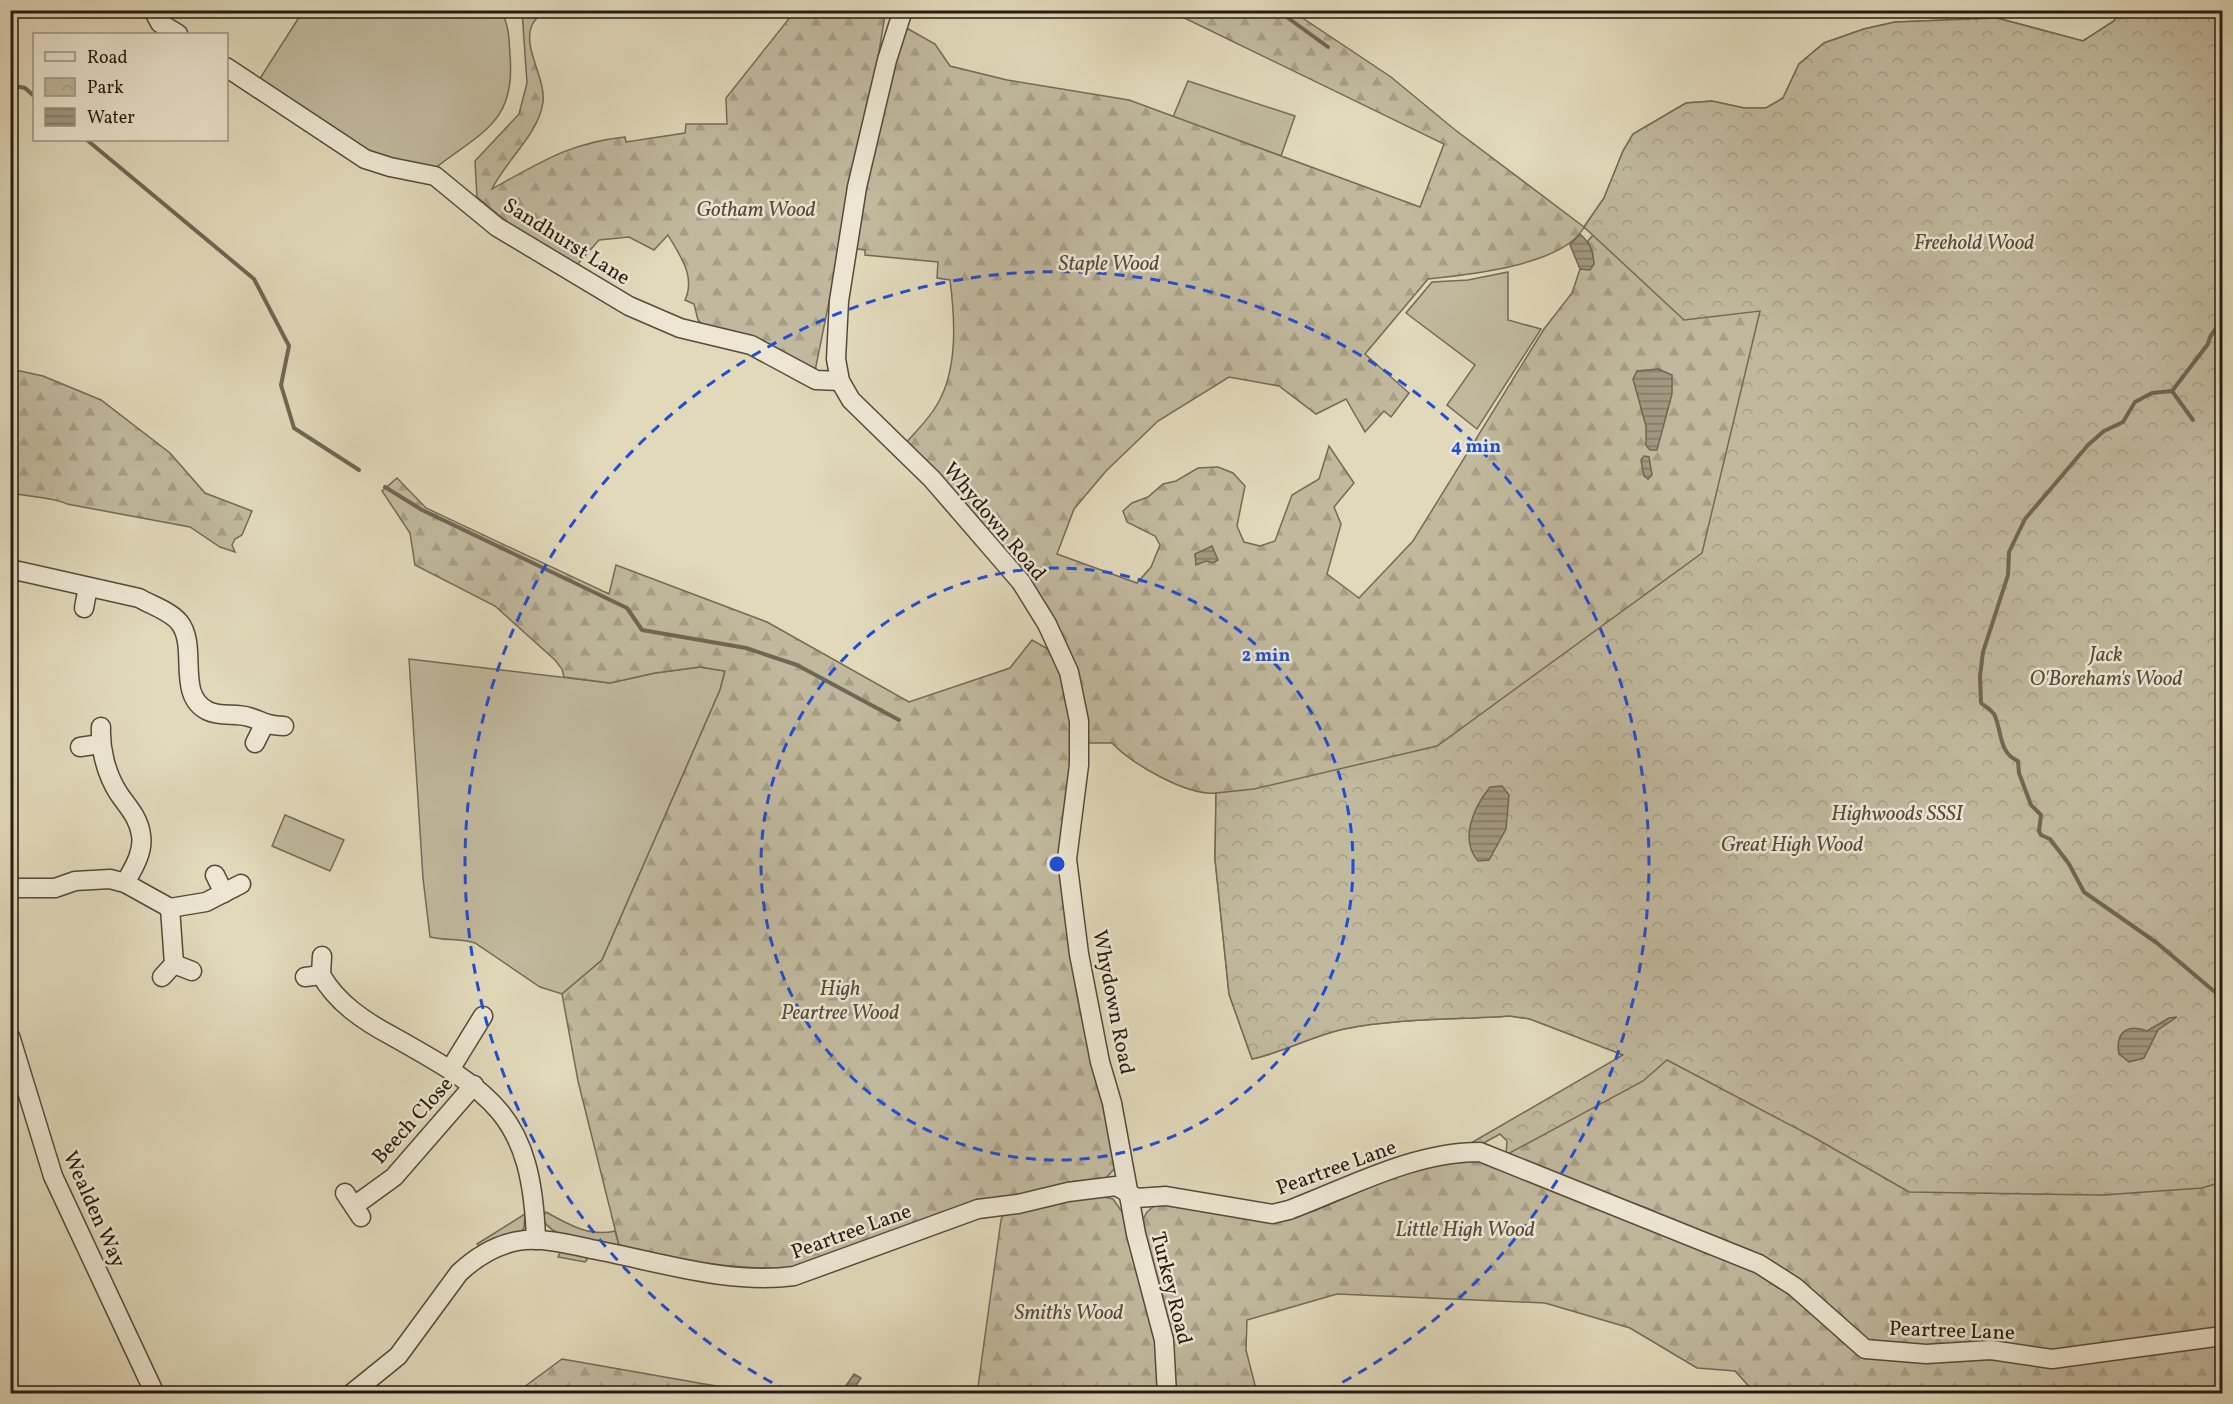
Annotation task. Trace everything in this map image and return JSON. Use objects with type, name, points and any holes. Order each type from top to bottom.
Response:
[{"type":"street","points":[[153,10],[160,23],[176,33]]},
{"type":"street","name":"Whydown Road","points":[[903,10],[887,60],[847,243],[839,301],[836,359],[840,381],[851,400],[932,479],[1021,582],[1047,624],[1069,672],[1079,721],[1079,754],[1067,859],[1079,954],[1100,1062],[1112,1103],[1128,1193]]},
{"type":"street","name":"Sandhurst Lane","points":[[228,68],[364,159],[435,176],[496,227],[629,306],[680,328],[751,345],[816,381],[840,381]]},
{"type":"street","points":[[10,569],[139,598],[178,621],[185,634],[189,680],[199,704],[208,711],[249,717],[264,725],[284,726]]},
{"type":"street","points":[[84,608],[88,587]]},
{"type":"street","points":[[255,743],[264,725]]},
{"type":"street","points":[[80,747],[101,735],[113,782],[137,820],[142,836],[139,855],[125,883]]},
{"type":"street","points":[[215,875],[224,893]]},
{"type":"street","points":[[10,888],[55,888],[93,879],[125,883],[170,908],[206,902],[241,884]]},
{"type":"street","points":[[170,908],[168,970],[192,971]]},
{"type":"street","points":[[322,956],[313,976],[358,1016],[451,1068],[474,1085],[498,1109],[514,1132],[525,1156],[535,1200],[536,1240]]},
{"type":"street","points":[[451,1068],[483,1016]]},
{"type":"street","name":"Wealden Way","points":[[10,1036],[53,1176],[155,1394]]},
{"type":"street","name":"Beech Close","points":[[353,1205],[394,1177],[474,1085]]},
{"type":"street","name":"Peartree Lane","points":[[351,1394],[399,1356],[459,1273],[469,1264],[501,1245],[520,1240],[536,1240],[713,1273],[777,1278],[794,1276],[978,1209],[1018,1204],[1068,1192],[1116,1186],[1137,1198],[1166,1196],[1272,1214],[1289,1210],[1425,1158],[1458,1152],[1480,1152],[1759,1264],[1795,1287],[1865,1349],[1926,1354],[1991,1350],[2052,1359],[2089,1356],[2223,1336]]},
{"type":"street","name":"Turkey Road","points":[[1128,1193],[1164,1340],[1167,1394]]},
{"type":"green space","points":[[303,11],[501,11],[508,32],[510,78],[507,96],[501,111],[480,135],[434,169],[365,152],[259,80]]},
{"type":"green space","name":"Gotham Wood","points":[[522,11],[543,11],[533,23],[530,43],[541,83],[543,102],[529,136],[492,189],[556,155],[587,144],[625,137],[626,142],[685,133],[686,124],[727,124],[726,98],[795,11],[878,11],[885,15],[815,371],[706,328],[698,320],[694,304],[685,300],[689,283],[688,274],[682,258],[668,235],[654,250],[629,237],[599,240],[576,266],[519,232],[477,197],[475,161],[519,114],[527,83]]},
{"type":"green space","points":[[1170,11],[1292,11],[1391,77],[1454,129],[1584,227],[1604,198],[1623,151],[1633,134],[1686,103],[1712,101],[1744,108],[1766,108],[1783,98],[1799,64],[1824,43],[1864,29],[1895,22],[1997,18],[2083,41],[2114,21],[2120,11],[2222,11],[2035,837],[2222,1004],[2222,1331],[2071,1351],[1927,1348],[1868,1342],[1687,1228],[1647,1208],[1582,1187],[1506,1155],[1623,1054],[1530,1019],[1510,1016],[1364,1025],[1332,1032],[1252,1059],[1229,994],[1215,859],[1216,793],[1204,793],[1190,789],[1161,777],[1133,760],[1112,743],[1089,743],[1080,687],[1002,547],[1001,534],[994,527],[987,529],[906,443],[935,409],[949,374],[954,327],[950,280],[937,278],[938,262],[865,255],[865,250],[851,248],[903,26],[935,44],[950,66],[1007,80],[1129,100],[1420,207],[1444,144]],"holes":[[[1584,227],[1593,235],[1588,241],[1593,254],[1583,269],[1580,269],[1572,293],[1544,329],[1413,541],[1359,598],[1327,574],[1341,524],[1334,507],[1354,483],[1329,446],[1319,479],[1292,495],[1275,541],[1260,546],[1244,542],[1237,526],[1245,486],[1233,473],[1218,467],[1198,468],[1176,481],[1163,484],[1148,497],[1132,503],[1123,511],[1127,522],[1155,536],[1160,545],[1151,567],[1137,583],[1057,554],[1074,509],[1106,471],[1158,421],[1229,377],[1279,386],[1316,414],[1346,399],[1365,432],[1384,411],[1391,417],[1409,393],[1365,354],[1428,279],[1489,271],[1537,259],[1557,251],[1573,240]]]},
{"type":"green space","name":"Highwoods SSSI","points":[[2120,11],[2222,11],[2222,993],[2215,996],[2222,1004],[2222,1182],[2202,1188],[2103,1195],[1909,1192],[1815,1138],[1667,1060],[1643,1081],[1506,1155],[1507,1141],[1500,1134],[1482,1144],[1471,1143],[1623,1055],[1530,1019],[1510,1016],[1364,1025],[1332,1032],[1252,1059],[1229,994],[1215,859],[1216,793],[1254,789],[1437,746],[1702,553],[1760,311],[1684,320],[1584,227],[1604,198],[1623,151],[1633,134],[1686,103],[1712,101],[1744,108],[1766,108],[1783,98],[1799,64],[1824,43],[1864,29],[1895,22],[1997,18],[2083,41],[2114,21]]},
{"type":"green space","points":[[1188,81],[1295,116],[1281,156],[1173,117]]},
{"type":"green space","points":[[1508,272],[1508,320],[1541,329],[1477,429],[1447,405],[1475,365],[1406,313],[1432,282],[1468,280]]},
{"type":"green space","points":[[11,369],[43,376],[101,400],[170,453],[205,493],[252,511],[242,535],[235,539],[232,545],[235,552],[220,547],[190,527],[11,493]]},
{"type":"green space","name":"High Peartree Wood","points":[[397,478],[426,508],[609,594],[616,565],[767,622],[909,702],[1010,668],[1032,640],[1048,649],[1060,670],[1072,718],[1073,753],[1061,875],[1077,995],[1109,1122],[1115,1168],[1106,1178],[1069,1182],[1030,1193],[799,1267],[730,1266],[619,1245],[578,1081],[562,994],[602,960],[720,690],[725,671],[700,667],[655,673],[610,683],[564,677],[562,669],[555,660],[495,606],[415,565],[410,533],[382,491]]},
{"type":"green space","points":[[409,659],[610,683],[655,673],[700,667],[725,671],[720,690],[602,960],[562,994],[540,987],[475,943],[430,937],[423,878]]},
{"type":"green space","points":[[285,815],[344,840],[330,871],[272,846]]},
{"type":"green space","name":"Little High Wood","points":[[1475,1159],[1525,1177],[1575,1200],[1632,1217],[1757,1270],[1786,1289],[1860,1353],[1923,1360],[2222,1342],[2222,1393],[1755,1393],[1735,1371],[1697,1368],[1630,1328],[1545,1303],[1337,1294],[1247,1320],[1246,1350],[1257,1393],[1175,1393],[1174,1358],[1166,1318],[1141,1223],[1147,1212],[1160,1201],[1291,1218],[1314,1211],[1413,1169]]},
{"type":"green space","name":"Smith's Wood","points":[[1095,1195],[1113,1199],[1125,1216],[1153,1321],[1162,1393],[977,1394],[1003,1215]]},
{"type":"green space","points":[[546,1212],[588,1231],[615,1231],[619,1245],[576,1240],[557,1233],[542,1219]]},
{"type":"green space","points":[[525,1214],[524,1228],[519,1234],[479,1246],[477,1244]]},
{"type":"green space","points":[[561,1250],[585,1253],[587,1260],[585,1262],[558,1257]]},
{"type":"green space","points":[[562,1359],[756,1393],[516,1393]]},
{"type":"water","points":[[1580,234],[1592,251],[1594,264],[1590,270],[1580,269],[1570,245]]},
{"type":"water","points":[[1658,369],[1672,375],[1672,394],[1657,450],[1650,450],[1646,445],[1646,426],[1633,379],[1637,371]]},
{"type":"water","points":[[1644,456],[1649,457],[1652,475],[1648,479],[1644,476],[1641,460]]},
{"type":"water","points":[[1212,546],[1218,560],[1213,563],[1206,561],[1196,565],[1195,554]]},
{"type":"water","points":[[1502,786],[1509,795],[1506,829],[1489,860],[1478,861],[1472,852],[1469,833],[1474,813],[1490,787]]},
{"type":"water","points":[[2177,1017],[2158,1030],[2144,1058],[2129,1062],[2119,1054],[2119,1040],[2128,1029],[2147,1031],[2169,1018]]},
{"type":"water","points":[[854,1374],[861,1378],[851,1393],[843,1390]]},
{"type":"waterway","points":[[1277,10],[1328,47]]},
{"type":"waterway","points":[[10,85],[25,88],[33,95]]},
{"type":"waterway","points":[[88,141],[254,279],[289,346],[281,385],[294,428],[359,470]]},
{"type":"waterway","points":[[2222,320],[2208,344],[2172,391],[2152,393],[2135,402],[2123,422],[2104,431],[2088,445],[2025,519],[2009,552],[2008,575],[1983,652],[1980,676],[1981,703],[1994,714],[2004,748],[2018,761],[2019,773],[2031,805],[2041,815],[2039,831],[2041,835],[2050,839],[2069,864],[2084,892],[2157,943],[2222,998]]},
{"type":"waterway","points":[[2172,391],[2193,420]]},
{"type":"waterway","points":[[385,487],[422,510],[627,608],[642,630],[746,648],[797,665],[899,720]]},
{"type":"park label","name":"Freehold Wood","points":[[1974,242]]},
{"type":"park label","name":"Staple Wood","points":[[1109,263]]},
{"type":"park label","name":"Jack O'Boreham's Wood","points":[[2106,666]]},
{"type":"park label","name":"Great High Wood","points":[[1792,844]]}]
